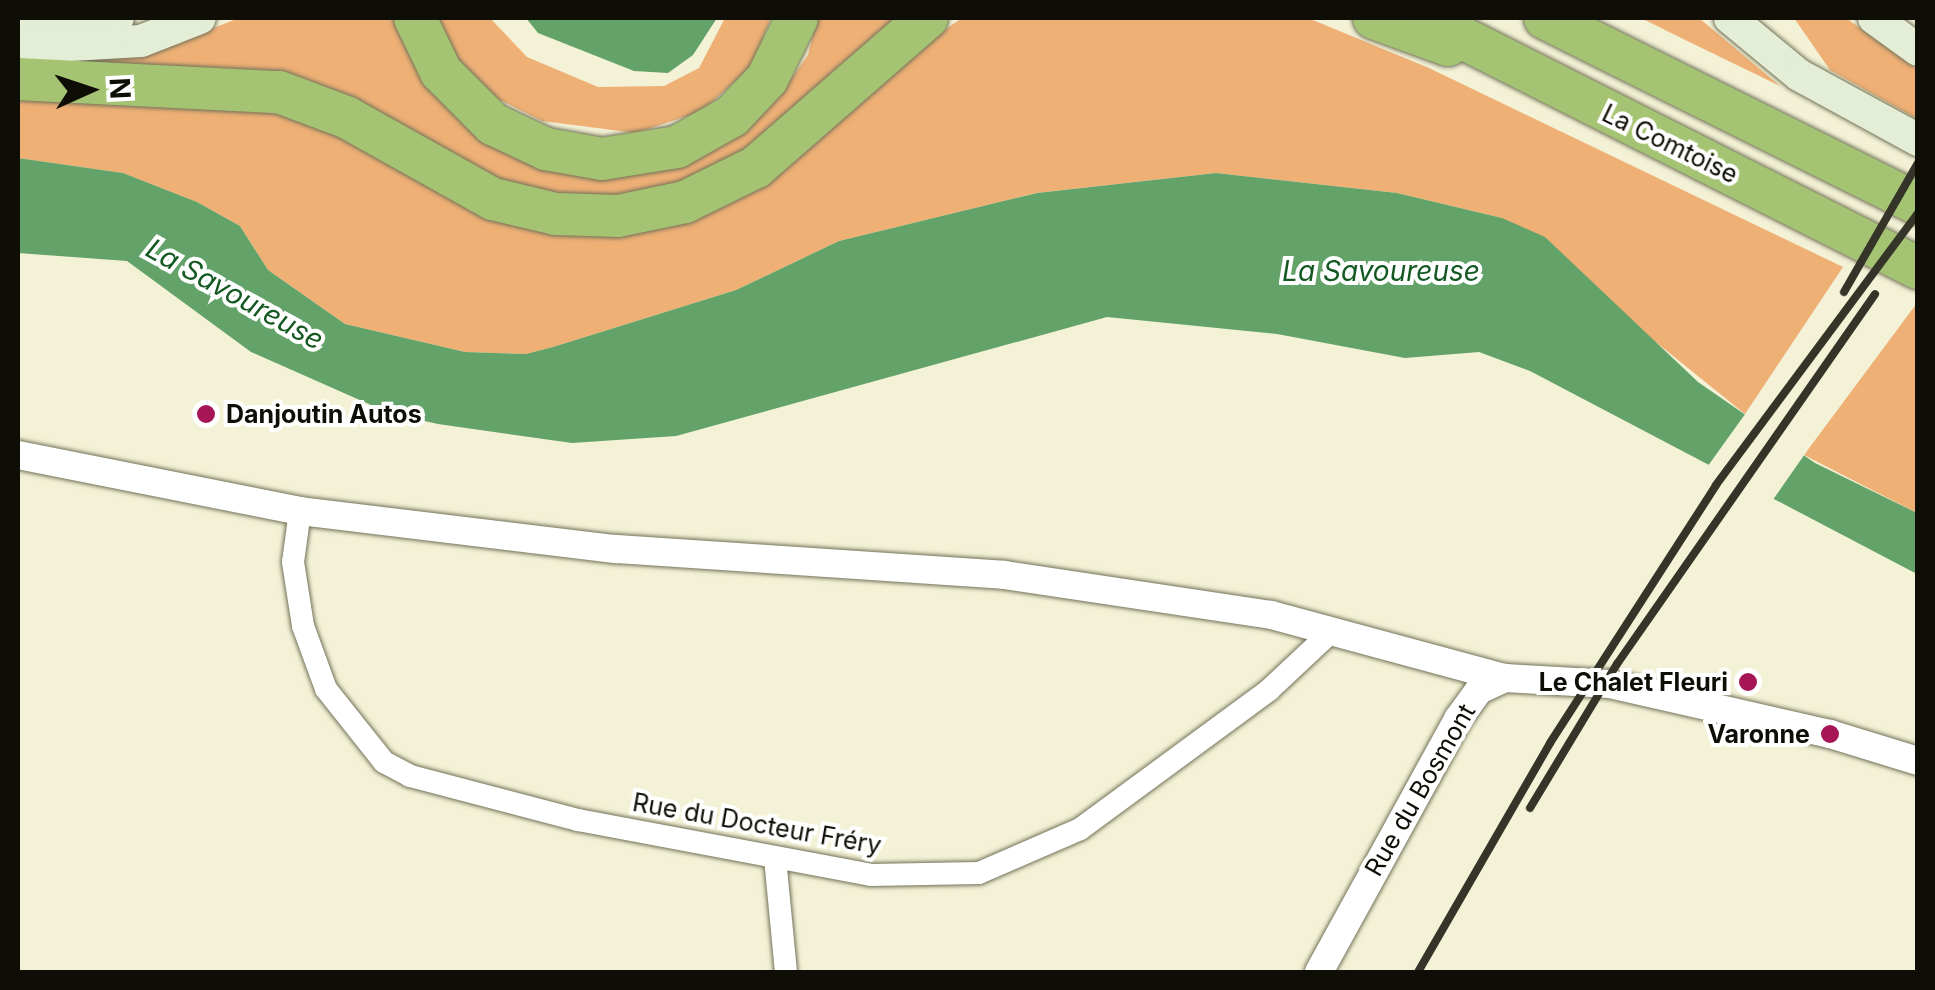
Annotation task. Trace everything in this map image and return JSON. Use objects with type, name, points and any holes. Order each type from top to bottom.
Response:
[{"type":"highway","points":[[415,18],[440,72],[493,124],[529,144],[602,159],[677,147],[732,116],[766,79],[797,18]]},
{"type":"highway","points":[[18,79],[279,92],[346,117],[493,199],[567,215],[618,216],[685,202],[756,167],[927,18]]},
{"type":"highway","points":[[1374,18],[1533,76]]},
{"type":"highway","name":"La Comtoise","points":[[1424,18],[1918,268]]},
{"type":"highway","points":[[1545,18],[1918,204]]},
{"type":"highway","points":[[1556,18],[1630,60]]},
{"type":"main road","points":[[18,25],[118,18]]},
{"type":"main road","points":[[18,48],[142,40],[200,18]]},
{"type":"main road","points":[[1730,18],[1799,75],[1918,140]]},
{"type":"main road","points":[[1874,18],[1918,50]]},
{"type":"street","points":[[18,455],[300,511],[616,549],[1004,575],[1271,614],[1505,678],[1610,684],[1830,734],[1918,761]]},
{"type":"street","name":"Rue du Docteur Fréry","points":[[300,511],[293,562],[303,626],[326,689],[384,762],[410,776],[507,804],[872,874],[979,873],[1024,857],[1080,829],[1284,678],[1330,633]]},
{"type":"street","name":"Rue du Bosmont","points":[[1319,972],[1458,719],[1479,690],[1505,678]]},
{"type":"street","points":[[775,858],[786,972]]},
{"type":"shaded area","points":[[239,18],[401,18],[569,169],[782,92],[808,55],[817,18],[901,18],[750,152],[675,186],[628,195],[577,197],[503,182],[276,72],[61,60],[183,40]]},
{"type":"shaded area","points":[[438,18],[490,18],[527,57],[598,87],[664,86],[699,68],[725,18],[771,18],[751,67],[702,111],[636,133],[542,121],[498,99],[456,63]]},
{"type":"shaded area","points":[[962,18],[1308,18],[1429,68],[1843,267],[1745,414],[1502,218],[1397,193],[1216,173],[1036,193],[839,241],[736,290],[553,347],[526,354],[465,352],[345,324],[268,270],[240,226],[197,202],[123,173],[18,158],[18,100],[264,112],[302,118],[345,137],[491,220],[558,235],[657,227]]},
{"type":"shaded area","points":[[1641,18],[1699,18],[1780,86],[1675,35]]},
{"type":"shaded area","points":[[1794,18],[1846,18],[1917,69],[1917,119],[1830,70]]},
{"type":"shaded area","points":[[1917,303],[1917,513],[1804,455]]},
{"type":"water","points":[[526,18],[717,18],[693,55],[668,73],[634,71],[538,33]]},
{"type":"water","name":"La Savoureuse","points":[[18,158],[123,173],[197,202],[240,226],[268,270],[345,324],[465,352],[526,354],[736,290],[839,241],[1037,193],[1216,173],[1397,193],[1502,218],[1545,237],[1698,382],[1815,463],[1917,513],[1917,574],[1530,371],[1479,352],[1405,358],[1277,334],[1107,317],[676,436],[572,443],[438,424],[389,413],[251,352],[127,261],[18,253]]},
{"type":"pier","points":[[1748,410],[1807,451],[1770,504],[1705,470]]},
{"type":"railway","points":[[1844,292],[1918,163]]},
{"type":"railway","points":[[1418,972],[1550,743],[1716,485],[1918,213]]},
{"type":"railway","points":[[1530,808],[1617,664],[1875,294]]},
{"type":"place","name":"Danjoutin Autos","points":[[206,414]]},
{"type":"place","name":"Le Chalet Fleuri","points":[[1748,682]]},
{"type":"place","name":"Varonne","points":[[1830,734]]}]
